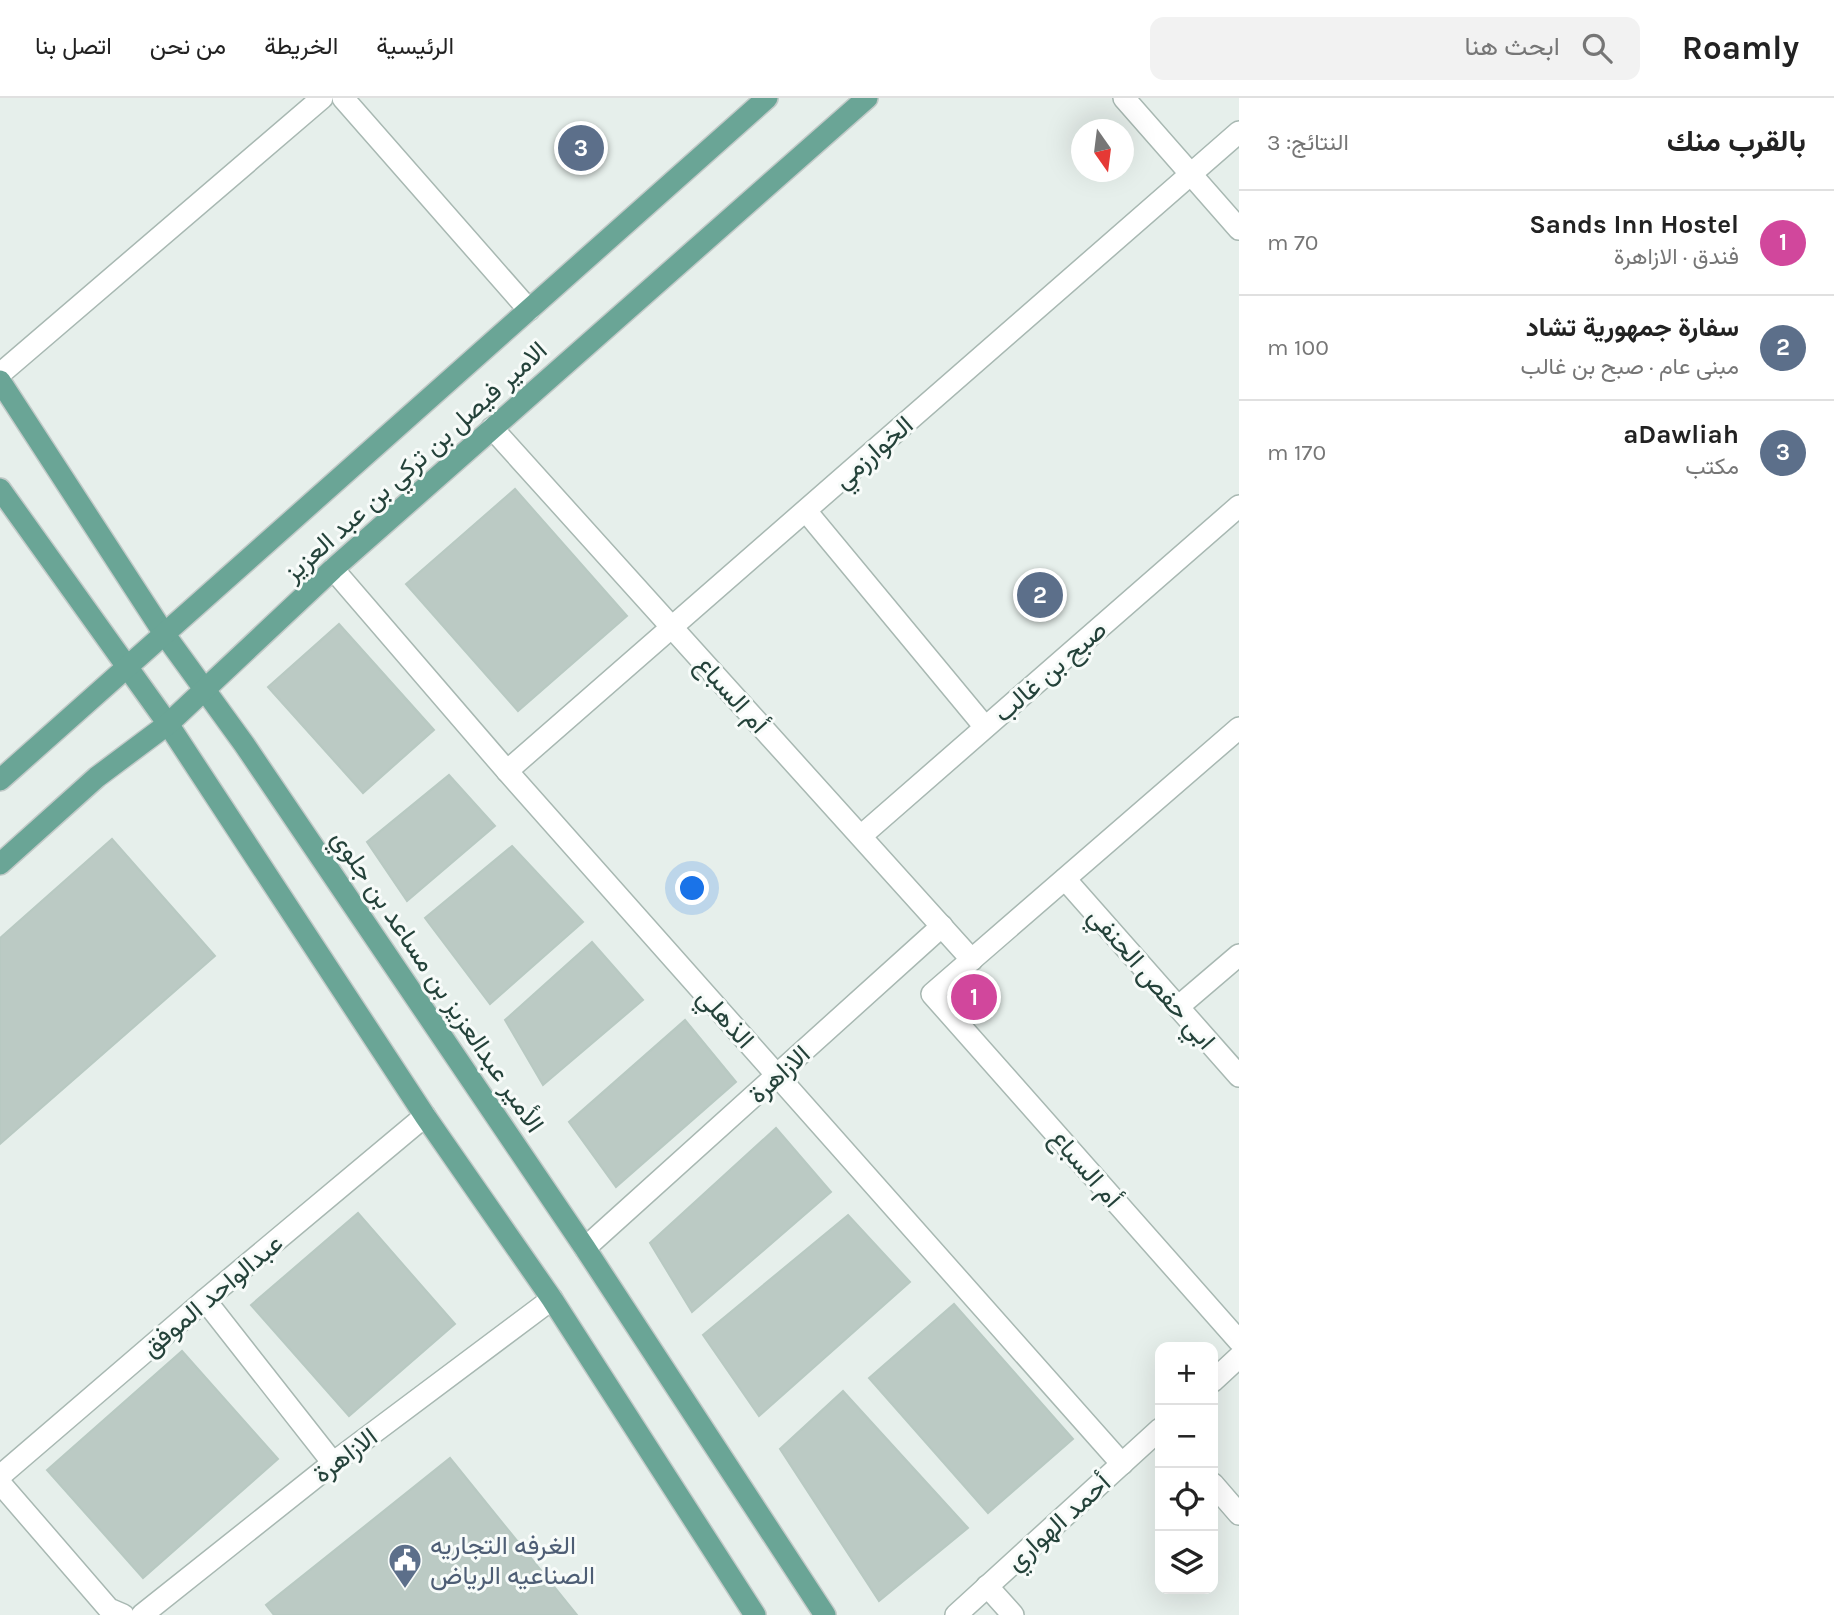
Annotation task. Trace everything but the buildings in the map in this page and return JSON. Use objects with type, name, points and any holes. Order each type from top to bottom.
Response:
[{"type":"main road","name":"الامير فيصل بن تركي بن عبد العزيز","points":[[0,780],[767,98]]},
{"type":"main road","name":"الامير فيصل بن تركي بن عبد العزيز","points":[[0,864],[97,777],[168,724],[333,569],[867,98]]},
{"type":"main road","name":"الأمير عبدالعزيز بن مساعد بن جلوي","points":[[0,381],[165,635],[244,744],[585,1248],[825,1615]]},
{"type":"main road","points":[[0,489],[168,724],[425,1116],[552,1299],[755,1615]]},
{"type":"street","points":[[0,374],[322,98]]},
{"type":"street","points":[[343,98],[529,310]]},
{"type":"street","points":[[1124,98],[1239,229]]},
{"type":"street","name":"الخوارزمي","points":[[507,771],[1239,132]]},
{"type":"street","name":"أم السباع","points":[[492,428],[972,960],[932,994],[1239,1341]]},
{"type":"street","name":"صبح بن غالب","points":[[861,836],[1239,506]]},
{"type":"street","points":[[806,511],[985,727]]},
{"type":"street","name":"الذهلي","points":[[333,569],[507,771],[1122,1464]]},
{"type":"street","points":[[972,960],[1239,728]]},
{"type":"street","name":"ابي حفص الحنفي","points":[[1065,879],[1239,1076]]},
{"type":"street","name":"الازاهرة","points":[[585,1248],[942,926]]},
{"type":"street","points":[[1178,1007],[1239,955]]},
{"type":"street","name":"عبدالواحد الموفق","points":[[0,1476],[425,1116]]},
{"type":"street","name":"الازاهرة","points":[[142,1615],[333,1463],[552,1299]]},
{"type":"street","points":[[205,1300],[333,1463]]},
{"type":"street","points":[[1218,1376],[1239,1357]]},
{"type":"street","name":"أحمد الهواري","points":[[956,1615],[1155,1434]]},
{"type":"street","points":[[0,1483],[112,1613]]},
{"type":"street","points":[[1218,1490],[1239,1514]]},
{"type":"street","points":[[987,1586],[1013,1615]]},
{"type":"place","name":"aDawliah","points":[[581,148]]},
{"type":"place","name":"سفارة جمهورية تشاد","points":[[1040,595]]},
{"type":"place","name":"Sands Inn Hostel","points":[[974,997]]},
{"type":"place","name":"الغرفه التجاريه الصناعيه الرياض","points":[[405,1590]]}]
